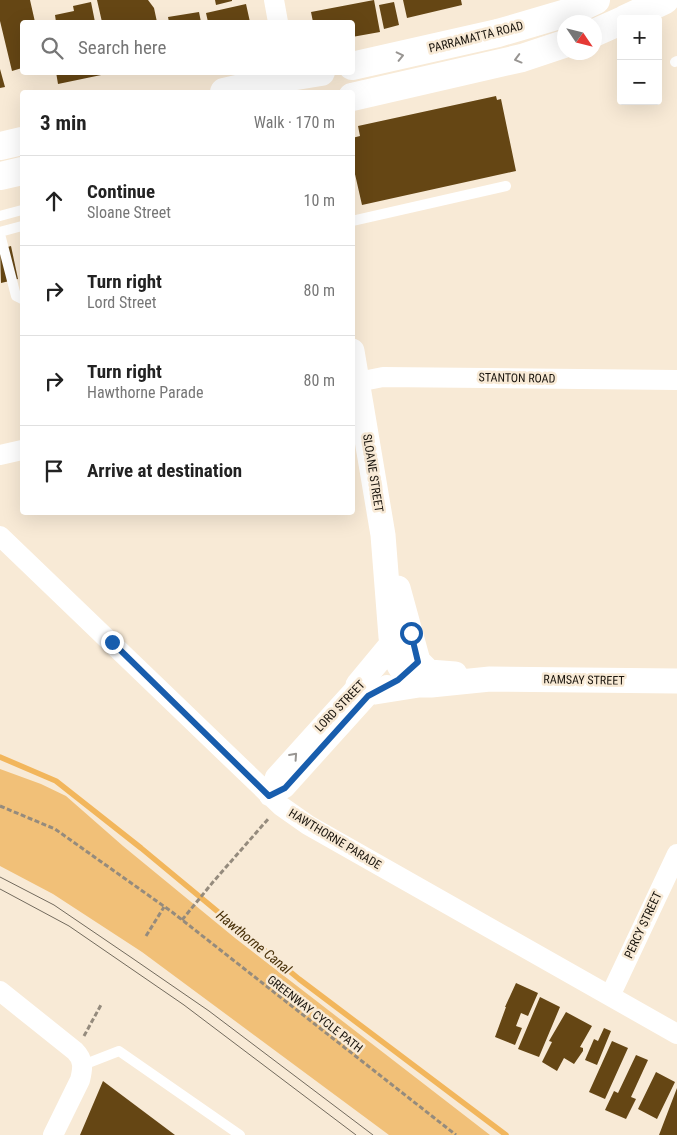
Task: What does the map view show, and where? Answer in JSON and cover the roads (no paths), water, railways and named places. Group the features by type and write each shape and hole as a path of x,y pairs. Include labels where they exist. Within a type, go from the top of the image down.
{"highway":[{"name":"PARRAMATTA ROAD","path":"355,65 498,33 573,11 596,0"},
{"path":"633,15 665,0"},
{"path":"602,29 617,23"},
{"path":"355,96 522,58 557,46"},
{"path":"236,90 310,75"},
{"path":"0,146 20,141"},
{"path":"0,176 20,171"}],"street":[{"path":"274,0 278,20"},
{"name":"SLOANE STREET","path":"355,366 406,666"},
{"name":"STANTON ROAD","path":"358,382 383,377 677,380"},
{"path":"0,455 20,450"},
{"name":"HAWTHORNE PARADE","path":"0,536 275,801 308,825 677,1034"},
{"path":"366,688 406,666"},
{"path":"366,688 406,666"},
{"name":"RAMSAY STREET","path":"406,666 429,672 490,679 677,681"},
{"name":"LORD STREET","path":"275,801 368,696 366,688"},
{"name":"PERCY STREET","path":"610,996 677,854"},
{"path":"0,991 80,1059 80,1080 53,1135"}],"lane":[{"path":"355,220 506,186"},
{"path":"0,216 20,211"},
{"path":"20,227 0,233 16,296 20,298"},
{"path":"80,1059 119,1051 240,1135"}],"waterway":[{"name":"Hawthorne Canal","path":"0,757 56,781 141,848 299,979 506,1135"}],"tram line":[{"path":"0,877 54,905 209,1011 373,1135"},
{"path":"0,889 69,926 184,1005 356,1135"}]}
